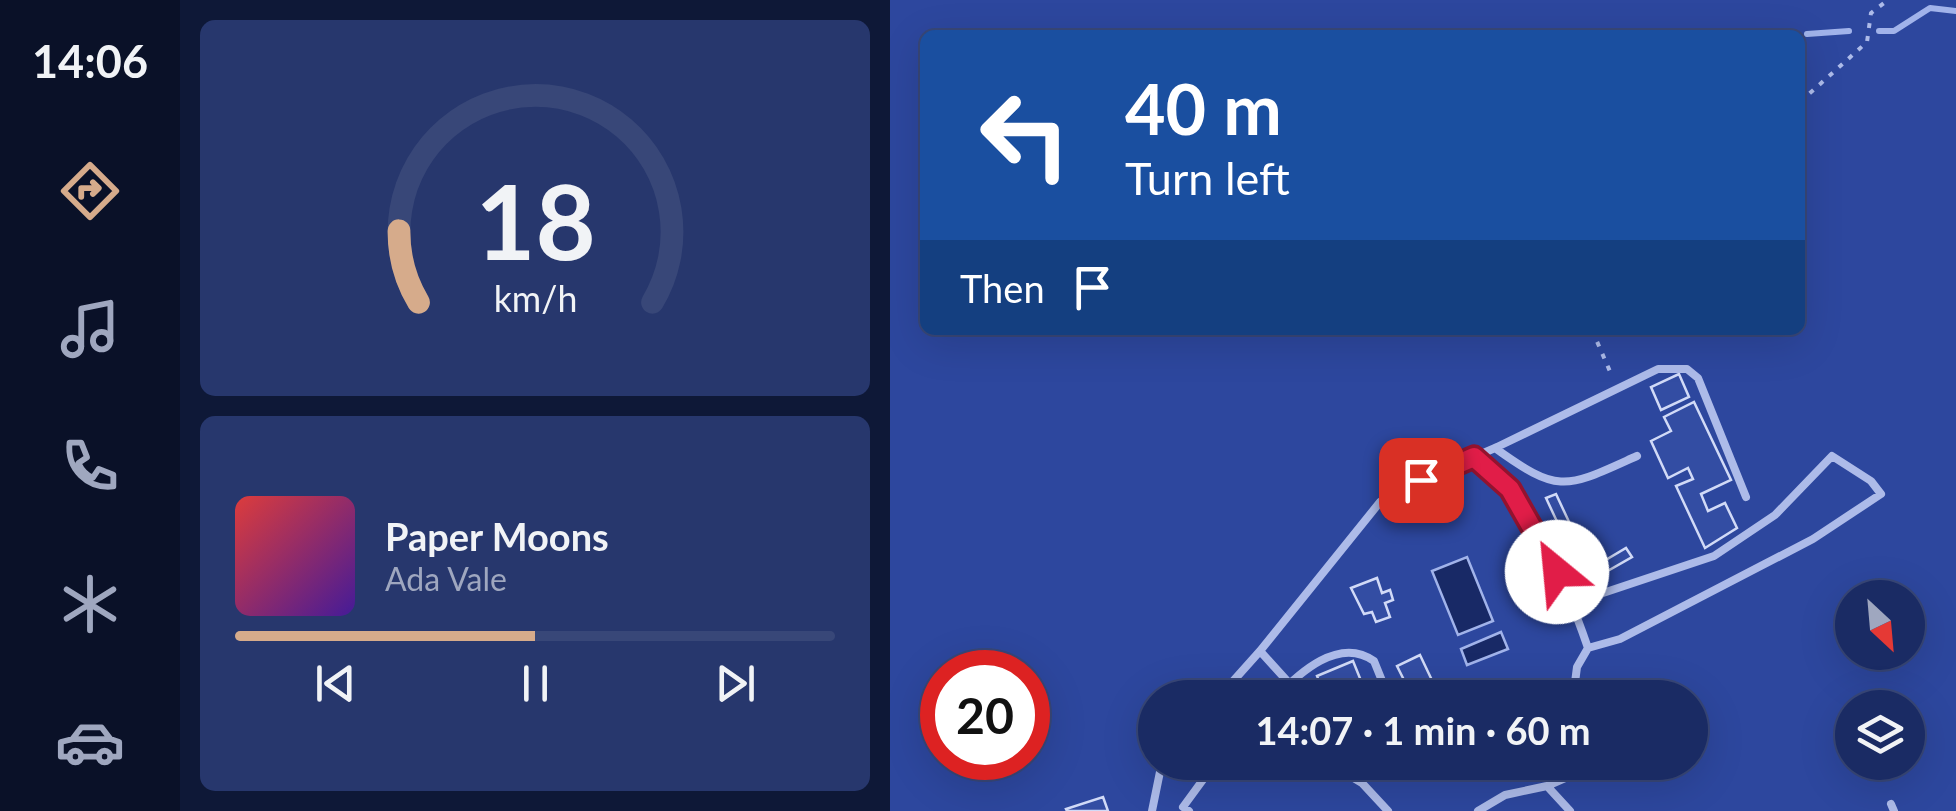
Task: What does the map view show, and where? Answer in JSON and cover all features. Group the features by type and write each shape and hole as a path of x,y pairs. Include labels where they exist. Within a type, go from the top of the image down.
{"lane":[{"path":"1234,680 1380,502 1658,369 1687,369 1698,378 1746,497"},
{"path":"1495,448 1546,481 1570,484 1637,456"},
{"path":"1573,603 1714,556 1774,515 1832,456 1871,481 1881,494 1813,539 1620,638 1588,648 1575,680"},
{"path":"1474,457 1510,489 1573,603 1588,648"},
{"path":"1260,652 1286,680"},
{"path":"1293,680 1327,656 1353,653 1374,661 1382,680"},
{"path":"1152,811 1158,780"},
{"path":"1184,810 1204,780"},
{"path":"1357,780 1388,811"},
{"path":"1478,811 1505,795 1561,780"},
{"path":"1547,786 1570,811"}],"path":[{"path":"1805,98 1867,42 1870,13 1888,0"},
{"path":"1594,335 1617,387"}],"shaded area":[{"path":"890,0 1956,0 1956,811 890,811"},
{"path":"1467,557 1493,621 1458,635 1432,571"},
{"path":"1501,632 1508,649 1467,665 1461,649"}],"building":[{"path":"1679,374 1689,397 1661,410 1651,387"},
{"path":"1694,402 1731,480 1701,494 1708,511 1725,503 1737,528 1705,548 1676,486 1693,479 1688,468 1668,478 1651,441 1671,431 1664,417"},
{"path":"1556,494 1577,539 1567,543 1546,498"},
{"path":"1626,548 1632,557 1604,573 1599,564"},
{"path":"1377,578 1382,593 1390,590 1393,600 1385,603 1390,617 1376,622 1372,612 1364,614 1351,588"},
{"path":"1420,655 1432,680 1404,680 1397,666"},
{"path":"1353,661 1361,680 1319,680 1317,676"},
{"path":"1103,797 1108,811 1066,809"}],"waterway":[{"path":"1879,31 1894,31 1930,8 1956,11"},
{"path":"1807,34 1849,31"}],"route":[{"path":"1421,480 1474,457 1510,489 1557,572"}]}
